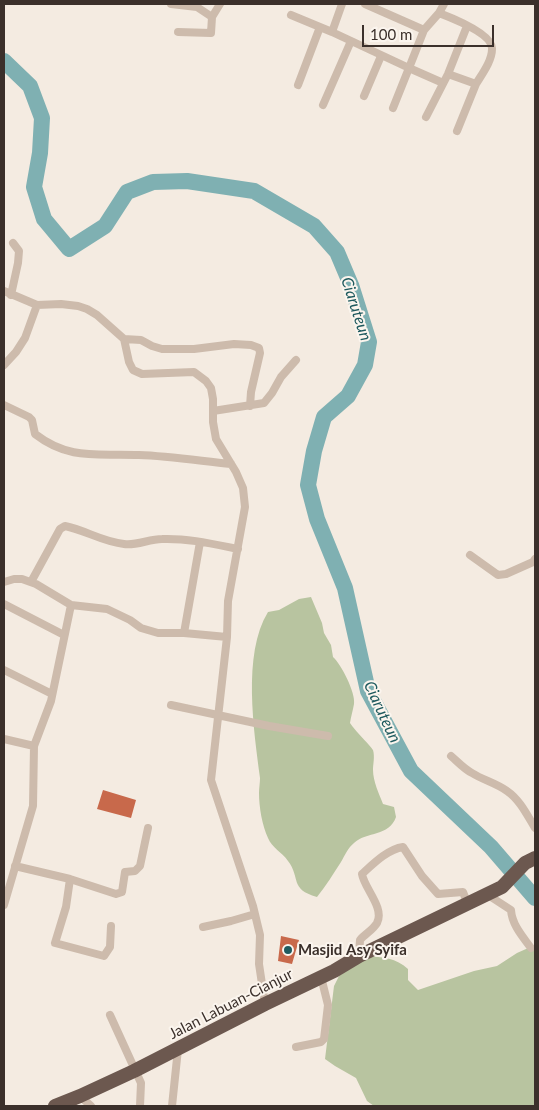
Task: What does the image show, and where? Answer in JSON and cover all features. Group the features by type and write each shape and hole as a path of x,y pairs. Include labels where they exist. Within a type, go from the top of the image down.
{"highway":[{"name":"Jalan Labuan-Cianjur","path":"55,1106 134,1071 321,977 358,956 502,888 530,861"}],"street":[{"path":"171,4 197,7 212,17"},
{"path":"178,32 211,33 212,17 220,4"},
{"path":"332,32 342,4"},
{"path":"365,4 424,30"},
{"path":"393,108 424,30 439,13 444,4"},
{"path":"439,13 467,26 489,40 492,45 491,56 476,84 457,131"},
{"path":"291,16 332,32 381,56 443,82"},
{"path":"426,117 448,74 467,26"},
{"path":"298,85 320,27"},
{"path":"323,105 351,41"},
{"path":"364,96 381,56"},
{"path":"448,74 476,84"},
{"path":"13,243 18,250 18,262 7,293 37,305 61,304 78,306 97,315 124,339 129,362 133,370 138,373 194,372 211,388 216,439 243,488 245,506 228,601 227,637 211,780 255,914 260,935 259,964 265,1004"},
{"path":"4,365 25,338 37,305"},
{"path":"124,339 141,340 162,349 194,349 234,344 251,345 258,348 260,353 251,392 250,406"},
{"path":"213,411 250,406 264,402 272,394 281,377 296,360"},
{"path":"4,404 29,417 32,420 35,434 45,442 80,454 98,456 139,455 231,464"},
{"path":"30,582 60,529 65,526 126,545 160,539 200,542 238,548"},
{"path":"184,633 200,542"},
{"path":"470,555 498,575 506,574 533,562 535,559"},
{"path":"4,582 14,578 22,579 47,590 71,605 107,609 130,620 141,628 158,634 184,633 227,637"},
{"path":"4,604 64,635"},
{"path":"4,905 33,806 34,746 52,694 71,605"},
{"path":"4,670 52,694"},
{"path":"171,705 218,716 328,736"},
{"path":"4,739 34,746"},
{"path":"451,756 464,769 507,790 516,798 528,814 535,828"},
{"path":"15,866 70,879 116,894 122,892 125,872 135,871 140,866 148,828"},
{"path":"358,956 360,940 373,928 379,916 378,909 362,874 394,850 403,847 422,876 438,894 463,892 468,905"},
{"path":"70,879 66,907 55,943 104,956 110,947 111,926"},
{"path":"488,895 511,910 518,930 531,948"},
{"path":"203,927 232,922 255,914"},
{"path":"296,1047 321,1042 324,1039 328,1005 321,977"},
{"path":"110,1016 141,1083 140,1106"},
{"path":"172,1106 178,1049"},
{"path":"80,1096 91,1106"}],"green space":[{"path":"311,597 322,623 324,633 331,645 333,657 344,672 353,693 354,704 350,723 373,750 373,774 376,787 383,804 394,807 396,817 388,828 359,839 352,845 317,897 308,894 299,887 292,867 270,841 264,827 261,816 260,778 252,693 255,649 260,629 268,612 279,610 299,599"},
{"path":"535,945 535,1106 374,1106 367,1101 356,1078 325,1059 334,986 339,976 367,956 399,962 408,969 408,980 418,990 474,971 497,966 517,953"}],"building":[{"path":"103,790 136,800 131,818 97,809"},
{"name":"Masjid Asy Syifa","path":"281,936 299,940 292,964 278,961"}],"waterway":[{"name":"Ciaruteun","path":"4,61 30,86 42,118 40,153 34,187 44,219 69,249 105,226 127,192 153,182 187,181 254,191 314,226 337,252 351,285 369,342 365,365 348,396 324,417 314,451 308,485 317,519 345,588 368,691 411,771 491,847 535,898"}],"place":[{"name":"Masjid Asy Syifa","path":"288,950"}]}
